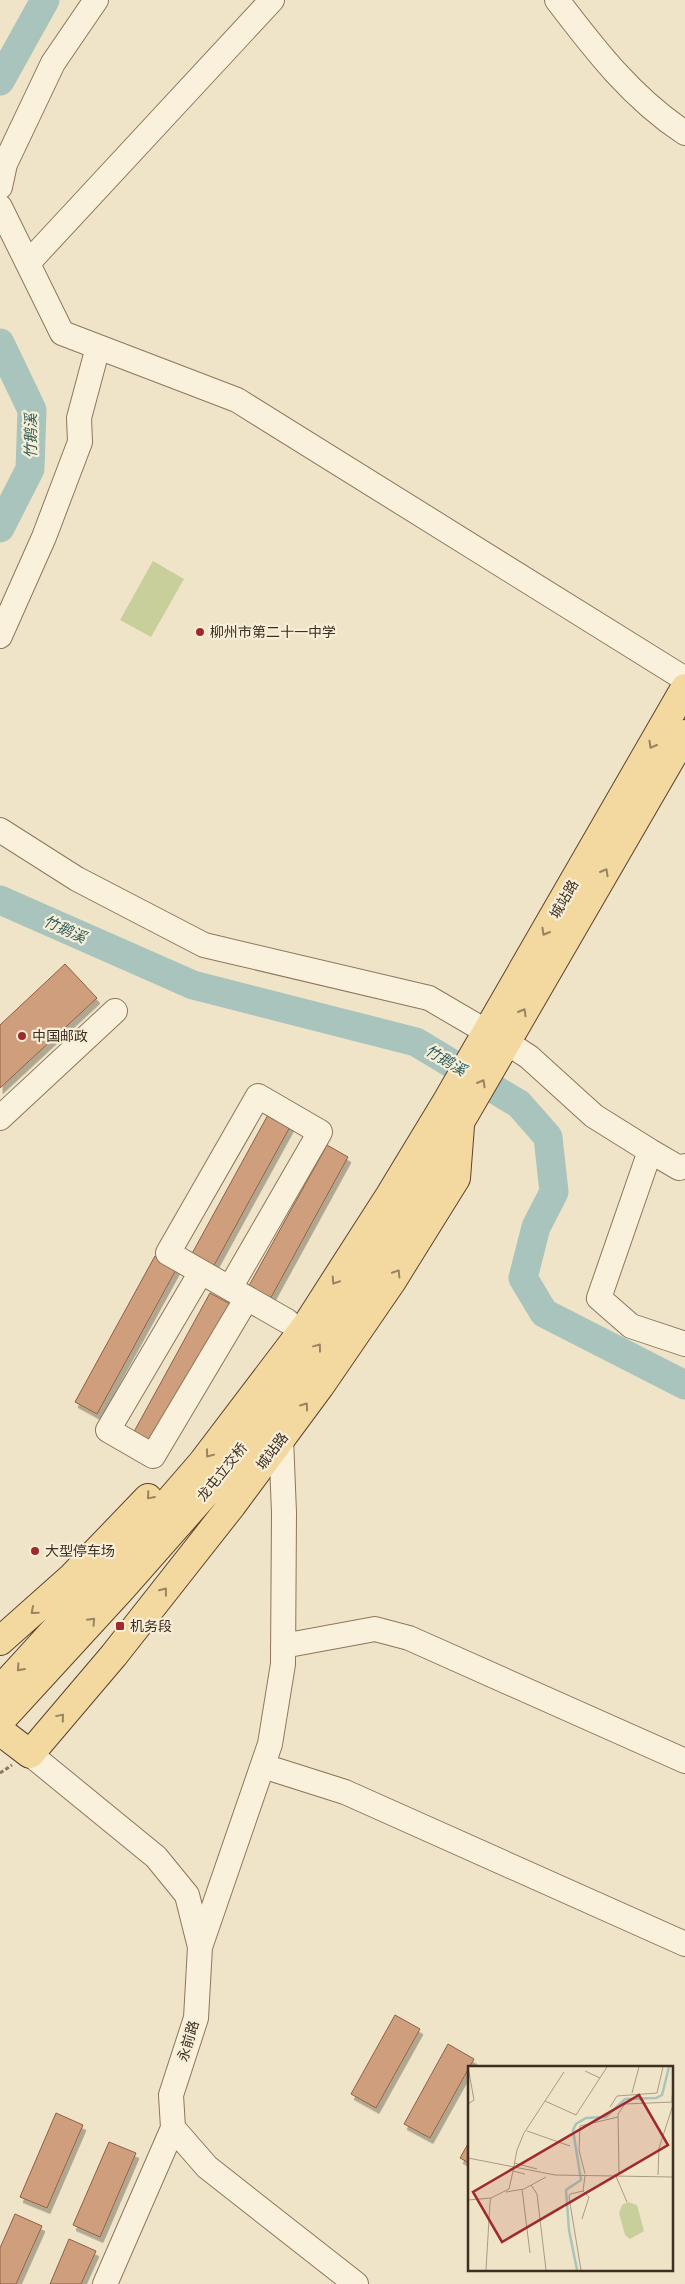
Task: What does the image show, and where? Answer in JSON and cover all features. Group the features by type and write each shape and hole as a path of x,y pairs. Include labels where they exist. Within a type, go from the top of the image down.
{"main road":[{"name":"城站路","path":"401,1198 679,728 685,688"},
{"name":"城站路","path":"0,1641 72,1577 138,1510 186,1455 239,1388 287,1321 389,1164 454,1110"},
{"name":"城站路","path":"30,1754 114,1655 282,1438 392,1281 456,1178 454,1110"},
{"name":"龙屯立交桥","path":"0,1690 106,1574 202,1463 401,1198"},
{"name":"龙屯立交桥","path":"0,1721 122,1588 219,1478 322,1342 401,1198"},
{"path":"0,1731 30,1754"}],"street":[{"path":"0,187 5,164 53,63 96,0"},
{"path":"28,263 272,0"},
{"path":"557,0 601,58 657,115 685,133"},
{"path":"0,206 62,333 237,400 685,679"},
{"path":"0,636 44,537 80,442 79,418 98,347"},
{"path":"0,830 77,878 204,945 429,998 493,1043 530,1057 594,1116 679,1168 685,1166"},
{"path":"0,1118 115,1011"},
{"path":"201,1272 108,1430 154,1456 238,1293 320,1132 258,1096 168,1253 201,1272 238,1293 287,1321"},
{"path":"650,1150 599,1298 630,1326 685,1344"},
{"path":"200,1947 270,1744 283,1664 284,1513 282,1438"},
{"path":"283,1646 376,1629 409,1638 685,1761"},
{"name":"永前路","path":"30,1754 156,1857 187,1895 200,1947 196,2018 171,2095 173,2128"},
{"path":"263,1766 345,1792 685,1944"},
{"path":"105,2284 173,2128 206,2167 356,2284"}],"green space":[{"path":"153,561 184,579 151,637 120,620"}],"building":[{"path":"65,964 97,998 0,1088 0,1025"},
{"path":"269,1113 291,1125 211,1271 189,1259"},
{"path":"327,1145 348,1157 268,1303 246,1291"},
{"path":"155,1256 177,1268 97,1414 75,1402"},
{"path":"210,1293 232,1305 151,1451 130,1439"},
{"path":"395,2015 420,2029 376,2108 351,2094"},
{"path":"448,2044 474,2059 470,2066 468,2066 468,2070 430,2138 404,2124"},
{"path":"56,2113 83,2125 47,2208 20,2197"},
{"path":"109,2142 136,2153 100,2237 73,2225"},
{"path":"468,2144 468,2162 460,2158"},
{"path":"15,2214 42,2226 16,2284 0,2284 0,2248"},
{"path":"69,2239 96,2251 81,2284 50,2284"}],"waterway":[{"name":"竹鹅溪","path":"0,81 45,0"},
{"name":"竹鹅溪","path":"0,343 32,410 30,469 0,528"},
{"name":"竹鹅溪","path":"0,900 193,985 416,1042 519,1104 548,1137 554,1192 536,1227 523,1278 544,1313 685,1385"}],"place":[{"name":"柳州市第二十一中学","path":"200,632"},
{"name":"中国邮政","path":"22,1036"},
{"name":"大型停车场","path":"35,1551"},
{"name":"机务段","path":"120,1626"}]}
